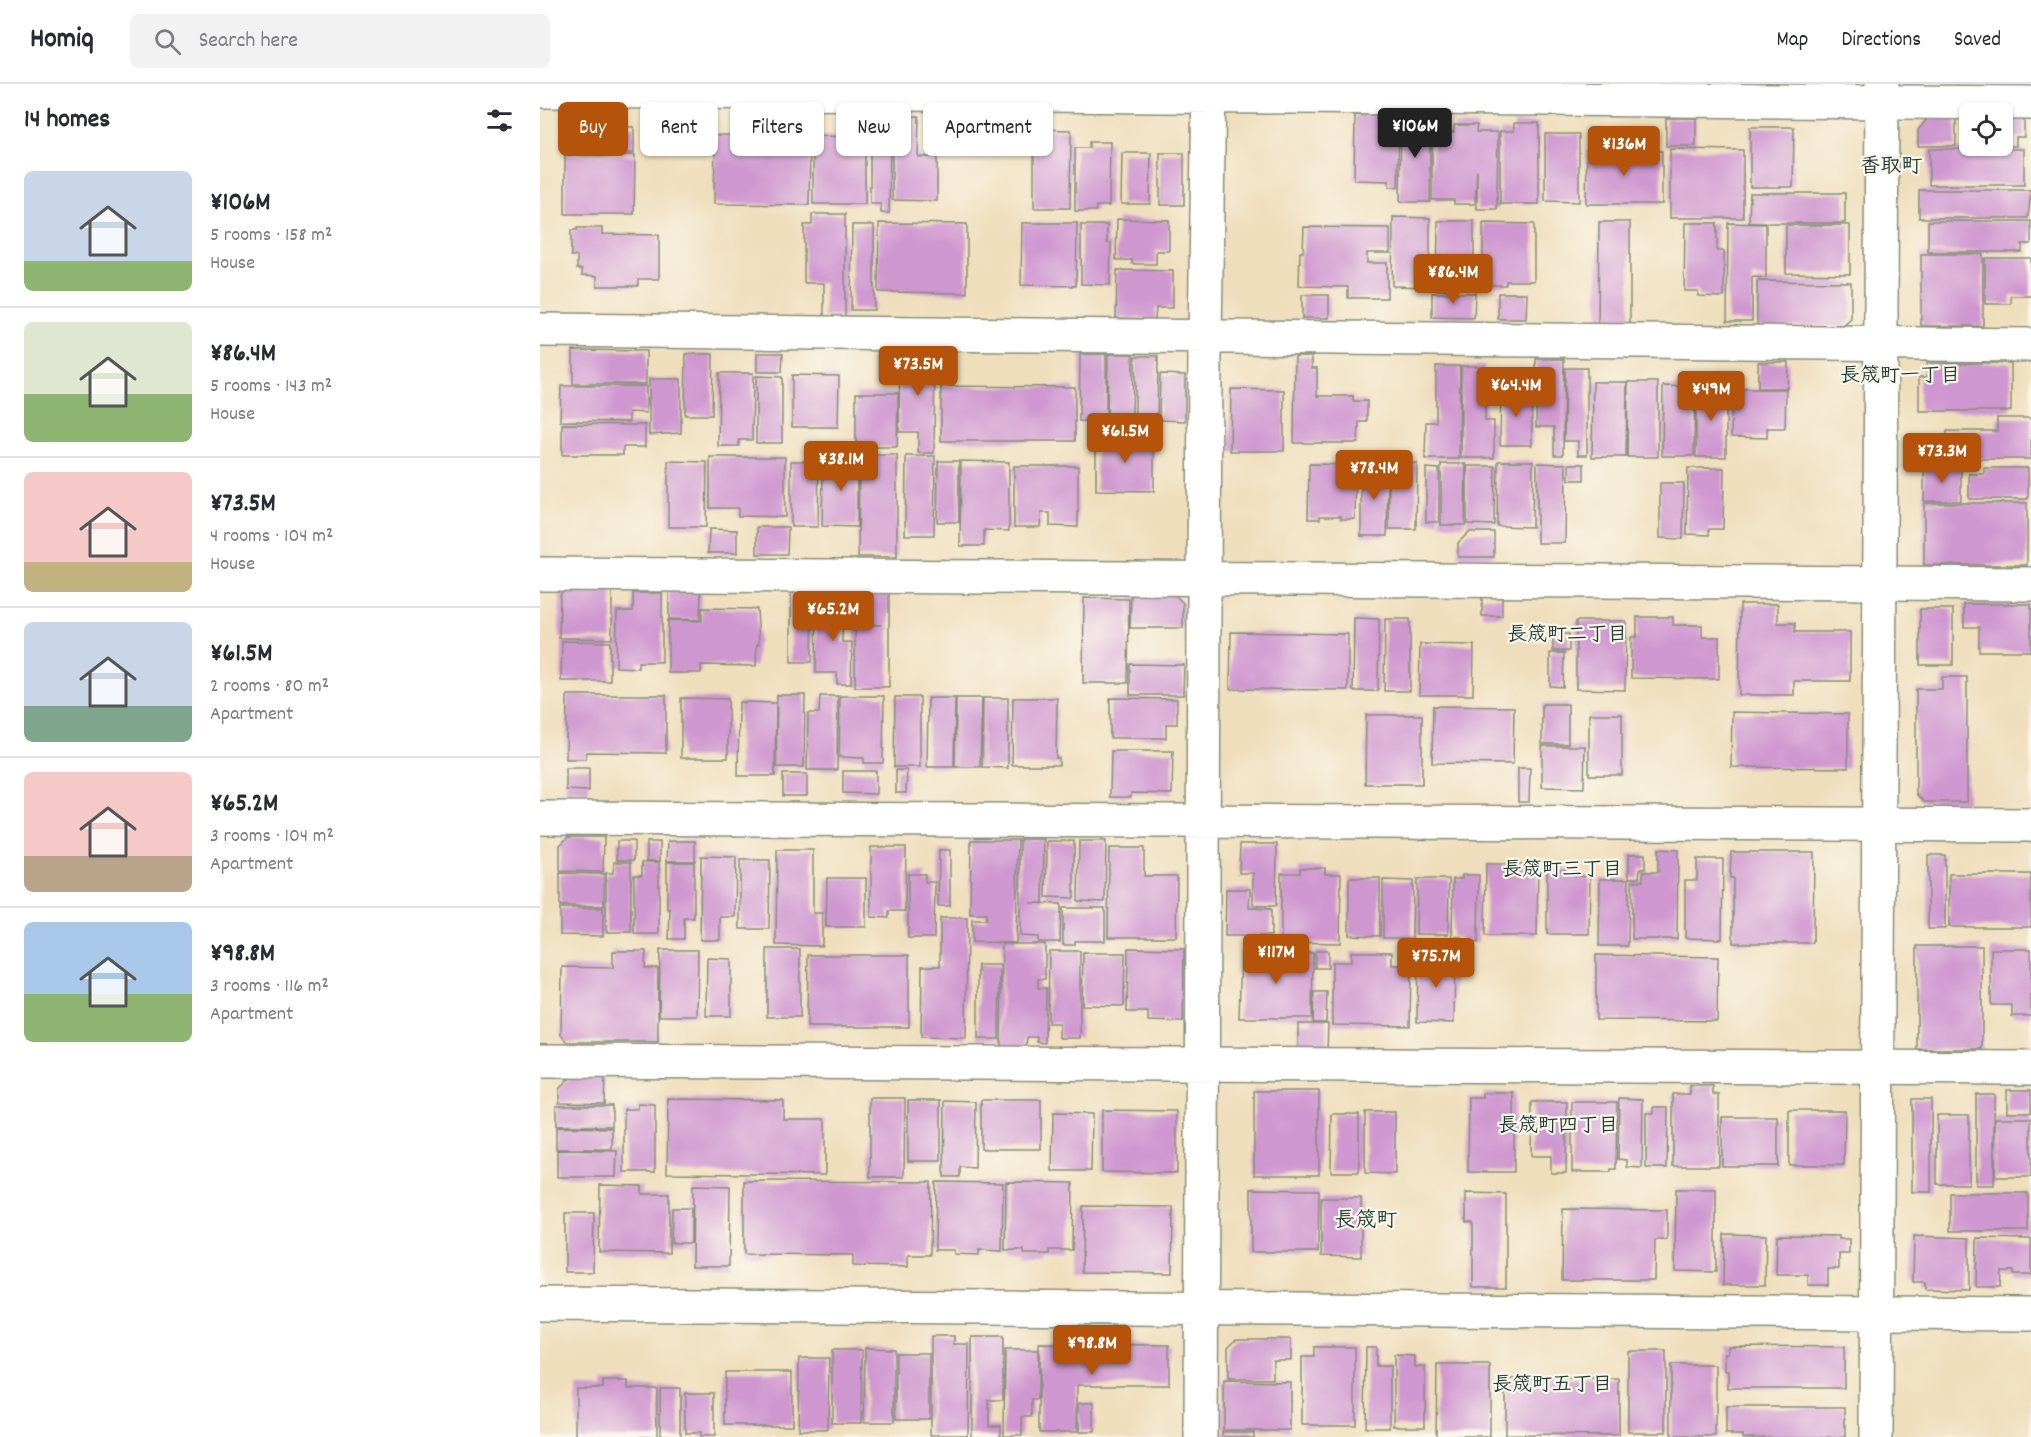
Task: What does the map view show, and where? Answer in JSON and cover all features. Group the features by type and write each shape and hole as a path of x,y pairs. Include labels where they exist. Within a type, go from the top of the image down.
{"street":[{"path":"1201,1437 1205,337 1209,90"},
{"path":"540,91 1209,90 1882,93 2031,103"},
{"path":"1876,1437 1882,93"},
{"path":"540,330 2031,345"},
{"path":"540,574 2031,584"},
{"path":"540,818 2031,825"},
{"path":"540,1061 2031,1068"},
{"path":"540,1305 2031,1314"}],"building":[{"path":"1355,115 1399,115 1398,187 1389,187 1389,181 1354,180"},
{"path":"1401,115 1430,115 1430,202 1400,202"},
{"path":"911,116 919,116 918,157 937,157 937,201 892,200 892,156 911,156"},
{"path":"1666,118 1696,118 1696,146 1666,146"},
{"path":"1928,118 1956,118 1956,146 1918,146 1918,130"},
{"path":"2013,120 2024,120 2024,137 2016,137 2016,146 2013,146"},
{"path":"1514,123 1539,123 1539,204 1500,204 1500,131 1514,131"},
{"path":"1454,125 1477,125 1476,132 1498,132 1497,209 1477,209 1477,170 1475,204 1454,204 1454,200 1432,200 1432,132 1454,132"},
{"path":"628,127 634,127 634,153 628,153"},
{"path":"1750,127 1794,127 1793,187 1750,187"},
{"path":"1053,130 1071,130 1070,208 1034,208 1034,156 1053,156"},
{"path":"1545,134 1579,134 1579,202 1545,201"},
{"path":"718,135 730,135 730,156 810,156 809,205 714,204 715,156 718,156"},
{"path":"824,136 836,136 836,156 865,156 865,204 813,204 813,156 824,156"},
{"path":"1089,142 1110,142 1109,206 1096,206 1096,211 1075,211 1075,148 1089,148"},
{"path":"1670,149 1743,150 1743,218 1670,218"},
{"path":"1929,149 1959,149 1959,156 2013,156 2013,149 2024,149 2024,185 1929,185"},
{"path":"1587,150 1662,151 1662,204 1586,204"},
{"path":"1122,153 1151,153 1150,204 1121,204"},
{"path":"1160,153 1184,153 1184,205 1160,205"},
{"path":"635,155 634,214 565,214 565,156"},
{"path":"870,156 890,156 889,213 881,213 881,204 870,204"},
{"path":"1919,190 2031,190 2028,218 1919,218"},
{"path":"1750,193 1845,193 1845,223 1749,223"},
{"path":"812,214 845,214 845,317 824,317 824,283 804,283 804,225 812,225"},
{"path":"1393,217 1430,218 1430,287 1392,286"},
{"path":"1117,219 1169,220 1169,251 1156,251 1156,264 1132,264 1132,260 1116,260"},
{"path":"1438,221 1474,221 1474,281 1454,281 1454,290 1437,290"},
{"path":"1928,221 2031,221 2031,244 2022,244 2022,252 1928,252"},
{"path":"1599,222 1630,222 1630,326 1598,326"},
{"path":"879,223 967,224 967,293 878,292"},
{"path":"1022,223 1077,223 1076,286 1021,285"},
{"path":"1483,223 1534,224 1534,281 1506,281 1506,285 1485,285 1485,279 1483,279"},
{"path":"1685,223 1717,223 1717,251 1724,251 1724,297 1698,296 1698,291 1684,291"},
{"path":"1728,223 1766,224 1766,278 1752,277 1752,321 1727,321"},
{"path":"852,225 874,225 874,310 851,310"},
{"path":"1081,225 1107,225 1107,243 1111,243 1110,285 1081,284"},
{"path":"1786,225 1850,225 1850,274 1786,273"},
{"path":"1304,227 1390,228 1390,253 1367,253 1367,263 1387,263 1387,298 1348,298 1348,287 1299,286 1300,252 1303,252"},
{"path":"577,228 602,228 602,234 659,235 659,279 638,279 638,286 597,286 597,276 582,275 582,269 577,269 577,256 571,256 571,230 577,230"},
{"path":"1921,254 1983,254 1983,326 1921,326"},
{"path":"1985,258 2031,258 2031,296 2011,296 2011,304 1985,304"},
{"path":"1117,270 1173,271 1173,308 1156,308 1155,319 1116,318"},
{"path":"1757,281 1851,282 1851,319 1843,326 1757,326"},
{"path":"1432,293 1475,293 1474,318 1432,317"},
{"path":"1498,293 1527,293 1526,319 1498,319"},
{"path":"1302,295 1329,295 1329,318 1302,318"},
{"path":"573,350 646,351 646,384 573,384"},
{"path":"900,351 935,351 934,453 918,453 918,432 899,432"},
{"path":"757,353 783,353 782,372 757,372"},
{"path":"686,354 713,354 712,415 685,415"},
{"path":"1080,354 1106,354 1106,422 1079,421"},
{"path":"1108,354 1133,354 1132,422 1107,421"},
{"path":"1135,356 1158,356 1157,422 1135,421"},
{"path":"1295,356 1312,356 1312,368 1317,368 1317,396 1353,396 1353,401 1367,401 1367,422 1359,422 1358,443 1294,443"},
{"path":"1536,359 1564,359 1563,455 1554,455 1554,427 1536,427"},
{"path":"1758,362 1788,362 1787,388 1758,388"},
{"path":"1927,363 2011,363 2011,411 1919,411 1919,377 1927,377"},
{"path":"1436,366 1460,366 1459,459 1425,459 1426,422 1436,422"},
{"path":"1461,366 1485,366 1485,421 1494,421 1494,458 1461,458"},
{"path":"1565,368 1587,368 1587,455 1578,455 1578,441 1564,441"},
{"path":"719,373 753,373 752,440 739,440 739,446 718,446"},
{"path":"1160,374 1185,375 1185,421 1159,420"},
{"path":"792,375 839,376 838,427 792,427"},
{"path":"756,376 782,377 782,443 756,443"},
{"path":"649,379 681,379 681,433 649,435"},
{"path":"1719,379 1727,379 1727,387 1719,387"},
{"path":"1593,382 1627,382 1626,457 1592,457"},
{"path":"1628,382 1658,382 1658,457 1627,457"},
{"path":"561,386 646,386 646,413 629,412 629,422 560,421"},
{"path":"941,386 1075,387 1075,441 941,441"},
{"path":"1663,386 1695,387 1694,456 1662,456"},
{"path":"1696,388 1726,388 1726,457 1696,457"},
{"path":"1231,389 1284,390 1284,451 1230,451"},
{"path":"1732,389 1786,389 1785,428 1767,428 1767,438 1731,437"},
{"path":"1501,391 1532,391 1532,445 1500,445"},
{"path":"856,393 898,393 897,447 856,447"},
{"path":"1997,418 2031,418 2031,459 1947,459 1947,431 1997,431"},
{"path":"562,424 645,425 645,447 623,447 623,455 562,455"},
{"path":"1096,436 1154,437 1154,491 1096,490"},
{"path":"832,454 857,454 857,527 822,526 823,473 832,473"},
{"path":"859,455 897,455 897,557 858,557"},
{"path":"906,456 935,456 934,535 905,535"},
{"path":"710,457 785,457 785,517 738,516 738,508 710,508"},
{"path":"668,461 707,462 706,527 668,527"},
{"path":"791,461 819,461 818,527 791,527"},
{"path":"938,461 959,461 959,522 937,522"},
{"path":"961,461 1009,462 1009,531 984,530 984,546 960,546"},
{"path":"1498,461 1533,461 1532,527 1497,526"},
{"path":"1389,463 1417,463 1416,529 1389,529"},
{"path":"1537,463 1566,464 1565,543 1537,543"},
{"path":"1309,464 1356,465 1355,519 1320,516 1320,519 1308,519"},
{"path":"1441,464 1466,464 1465,525 1441,525"},
{"path":"1569,464 1584,464 1584,480 1569,480"},
{"path":"1014,466 1078,466 1078,527 1050,526 1050,513 1041,513 1040,527 1014,527"},
{"path":"1361,466 1388,466 1387,536 1361,536"},
{"path":"1467,466 1495,466 1494,525 1467,524"},
{"path":"1426,468 1439,469 1439,522 1426,522"},
{"path":"1688,468 1724,468 1723,529 1709,529 1709,535 1687,534"},
{"path":"1924,468 1961,468 1961,501 1924,501"},
{"path":"1984,468 2028,468 2028,499 1969,499 1969,474 1984,474"},
{"path":"1660,483 1684,483 1683,539 1660,538"},
{"path":"1924,503 2027,503 2027,565 1924,565"},
{"path":"757,527 788,527 787,554 757,554"},
{"path":"709,529 737,530 737,553 708,553"},
{"path":"1469,532 1494,532 1494,557 1458,557 1458,543"},
{"path":"567,585 612,586 612,639 559,638 560,595"},
{"path":"669,590 701,590 700,620 669,619"},
{"path":"791,590 813,590 812,662 791,662"},
{"path":"856,592 889,592 889,687 855,687 855,625 881,625 856,623"},
{"path":"633,593 662,593 662,662 638,662 638,668 616,667 617,611 633,611"},
{"path":"1131,593 1173,593 1183,603 1183,628 1130,628"},
{"path":"828,595 843,595 842,642 852,642 851,684 837,684 837,673 816,673 817,606 827,607"},
{"path":"1482,597 1502,597 1502,616 1482,616"},
{"path":"1084,598 1129,599 1128,683 1083,683"},
{"path":"1740,604 1778,604 1778,623 1795,623 1795,632 1850,632 1850,681 1794,681 1794,695 1739,695"},
{"path":"1964,604 2031,604 2031,651 1979,651 1979,627 1964,627"},
{"path":"702,608 757,609 759,644 757,644 756,666 701,665 701,673 668,673 668,620 702,621"},
{"path":"1920,609 1953,609 1953,665 1920,665"},
{"path":"1637,617 1673,617 1673,625 1702,625 1702,637 1719,637 1719,679 1631,678 1631,637 1637,637"},
{"path":"1354,618 1379,619 1378,691 1353,691"},
{"path":"1385,619 1410,619 1410,691 1384,691"},
{"path":"1576,621 1626,621 1625,690 1576,689"},
{"path":"1231,632 1348,634 1348,690 1230,689"},
{"path":"1553,634 1569,634 1569,651 1553,651"},
{"path":"562,641 610,642 610,681 561,681"},
{"path":"1420,644 1474,645 1473,695 1419,695"},
{"path":"1550,653 1564,653 1563,687 1550,686"},
{"path":"1130,664 1184,665 1183,695 1130,695"},
{"path":"1942,677 1967,677 1967,802 1924,802 1916,794 1916,689 1942,689"},
{"path":"567,695 666,695 666,753 586,752 586,759 566,759"},
{"path":"777,695 805,695 804,767 776,767"},
{"path":"820,696 838,696 837,770 807,770 808,713 819,713"},
{"path":"840,696 884,696 883,763 864,763 864,758 839,757"},
{"path":"895,697 920,697 920,767 894,767"},
{"path":"681,698 728,699 728,758 681,758"},
{"path":"928,698 955,698 954,767 927,767"},
{"path":"956,698 982,698 980,767 955,767"},
{"path":"983,698 1008,698 1008,768 982,767"},
{"path":"1013,698 1057,698 1056,758 1059,758 1059,765 1012,765"},
{"path":"1110,698 1177,699 1177,724 1166,724 1166,738 1110,738"},
{"path":"739,702 776,703 775,776 738,776"},
{"path":"1542,704 1568,704 1568,744 1542,744"},
{"path":"1433,706 1514,707 1513,764 1432,763"},
{"path":"1732,712 1848,714 1848,768 1731,767"},
{"path":"1589,714 1622,714 1622,775 1589,775"},
{"path":"1366,715 1422,715 1422,784 1365,784"},
{"path":"1542,746 1585,746 1584,788 1542,787"},
{"path":"1111,751 1173,751 1172,794 1131,793 1131,797 1110,797"},
{"path":"566,768 589,768 589,791 566,790"},
{"path":"1518,768 1530,768 1529,802 1518,802"},
{"path":"896,770 907,770 906,793 896,793"},
{"path":"843,771 876,771 876,794 843,793"},
{"path":"783,774 807,774 807,796 783,796"},
{"path":"568,837 604,837 603,872 560,871 560,845"},
{"path":"1020,839 1044,839 1043,903 1030,903 1061,904 1060,942 1038,942 1038,937 1020,936"},
{"path":"971,840 1018,840 1016,943 972,942 972,920 986,920 986,914 970,914"},
{"path":"617,841 634,841 634,860 617,860"},
{"path":"668,841 695,841 695,861 667,861"},
{"path":"1047,841 1074,841 1074,898 1046,897"},
{"path":"1079,841 1106,841 1105,902 1078,901"},
{"path":"647,842 660,842 660,861 647,861"},
{"path":"1240,844 1277,844 1276,906 1253,906 1253,873 1239,873"},
{"path":"871,847 906,847 905,911 889,911 889,918 871,917"},
{"path":"1109,848 1144,848 1144,876 1177,876 1176,937 1108,937"},
{"path":"1658,849 1678,850 1677,939 1632,939 1632,881 1643,881 1643,872 1658,872"},
{"path":"777,850 813,850 813,913 822,913 822,946 776,945"},
{"path":"939,850 950,850 950,906 938,906"},
{"path":"1731,852 1814,852 1813,943 1733,943"},
{"path":"1629,854 1645,854 1645,869 1640,869 1639,878 1629,878"},
{"path":"1928,855 1945,855 1945,929 1928,929"},
{"path":"701,856 736,857 735,917 720,917 720,940 700,940"},
{"path":"1697,859 1723,859 1722,939 1685,938 1685,880 1697,880"},
{"path":"740,860 770,860 769,929 740,929"},
{"path":"614,862 631,862 631,932 606,932 606,873 613,873"},
{"path":"642,862 659,862 659,934 634,934 634,875 642,875"},
{"path":"667,862 694,862 694,918 684,918 684,939 669,939"},
{"path":"1486,864 1538,864 1537,936 1485,936"},
{"path":"1300,868 1325,868 1325,874 1341,874 1340,943 1281,942 1281,873 1300,873"},
{"path":"1547,870 1575,870 1575,876 1590,876 1589,934 1547,934"},
{"path":"560,873 604,874 604,906 560,906"},
{"path":"908,874 925,874 925,882 935,882 934,938 908,938"},
{"path":"1949,874 2031,874 2031,927 1949,927"},
{"path":"1462,875 1479,875 1478,943 1461,942 1461,937 1452,937 1453,879 1462,879"},
{"path":"827,878 866,878 866,927 826,927"},
{"path":"1349,878 1380,878 1380,936 1349,935"},
{"path":"1417,879 1449,879 1448,934 1416,934"},
{"path":"1600,879 1629,879 1628,946 1599,946"},
{"path":"1383,880 1413,881 1412,938 1383,938"},
{"path":"1226,889 1250,889 1249,908 1271,909 1271,936 1225,936"},
{"path":"560,908 603,908 603,936 560,935"},
{"path":"1063,908 1105,908 1105,941 1075,941 1075,945 1063,945"},
{"path":"940,918 967,918 966,1038 921,1037 922,966 940,966"},
{"path":"1002,944 1045,944 1045,979 1038,979 1038,988 1046,988 1045,1043 1037,1042 1037,1037 1027,1037 1026,1048 1001,1048"},
{"path":"1917,946 1982,946 1982,1049 1917,1049"},
{"path":"1128,948 1184,949 1183,1022 1148,1021 1148,1012 1127,1012"},
{"path":"767,949 800,949 800,1017 767,1017"},
{"path":"1991,949 2031,949 2031,1016 2012,1016 2012,1005 1991,1005"},
{"path":"660,950 698,950 697,1016 659,1016"},
{"path":"613,951 646,951 645,968 658,968 658,1042 567,1042 561,1035 562,967 613,968"},
{"path":"1049,951 1080,951 1080,1038 1059,1038 1059,1023 1048,1023"},
{"path":"1315,951 1328,951 1328,968 1315,968"},
{"path":"1241,952 1313,953 1312,1018 1239,1018"},
{"path":"1351,952 1392,952 1392,965 1411,965 1410,1026 1332,1025 1332,962 1351,962"},
{"path":"1083,953 1125,953 1124,1006 1082,1005"},
{"path":"808,955 909,955 909,1027 807,1027"},
{"path":"1418,955 1455,955 1454,1023 1417,1022"},
{"path":"1596,955 1718,957 1717,1021 1596,1020"},
{"path":"707,958 731,959 731,1016 706,1016"},
{"path":"978,965 1000,965 999,1039 978,1039"},
{"path":"1314,992 1327,992 1326,1023 1313,1023"},
{"path":"1298,1024 1328,1024 1327,1051 1298,1051"},
{"path":"571,1077 605,1077 604,1103 559,1102 559,1089"},
{"path":"1690,1086 1713,1086 1713,1094 1719,1095 1719,1166 1673,1166 1673,1094 1690,1094"},
{"path":"2007,1090 2031,1090 2031,1112 2007,1112"},
{"path":"1254,1091 1319,1091 1319,1175 1254,1175"},
{"path":"1483,1093 1514,1093 1514,1172 1468,1172 1469,1098 1483,1098"},
{"path":"1976,1094 1994,1094 1994,1185 1976,1185"},
{"path":"870,1098 905,1098 904,1177 870,1177"},
{"path":"1619,1098 1643,1099 1642,1168 1627,1167 1627,1160 1618,1159"},
{"path":"668,1099 783,1100 783,1119 825,1119 825,1175 667,1173"},
{"path":"1912,1099 1931,1099 1931,1192 1912,1192"},
{"path":"908,1100 941,1100 941,1161 908,1161"},
{"path":"981,1100 1041,1100 1041,1149 981,1149"},
{"path":"945,1101 976,1102 975,1168 960,1167 960,1177 944,1177"},
{"path":"1532,1102 1567,1102 1566,1173 1551,1173 1551,1156 1531,1156"},
{"path":"1572,1102 1617,1102 1616,1169 1611,1169 1611,1172 1572,1172"},
{"path":"638,1104 655,1105 655,1172 624,1172 624,1109 638,1109"},
{"path":"556,1105 612,1105 612,1126 556,1126"},
{"path":"1654,1107 1668,1107 1667,1168 1646,1168 1646,1113 1654,1113"},
{"path":"1102,1110 1177,1111 1177,1173 1102,1172"},
{"path":"1789,1110 1845,1110 1844,1165 1789,1165"},
{"path":"1365,1112 1395,1112 1395,1174 1365,1173"},
{"path":"1053,1113 1092,1114 1091,1171 1052,1171"},
{"path":"1332,1114 1359,1114 1359,1172 1331,1172"},
{"path":"1937,1115 1969,1115 1969,1184 1937,1184"},
{"path":"1722,1117 1778,1117 1778,1166 1722,1166"},
{"path":"1995,1118 2031,1118 2031,1177 1995,1177"},
{"path":"556,1127 612,1128 612,1149 556,1149"},
{"path":"557,1150 617,1151 616,1177 557,1177"},
{"path":"744,1181 931,1182 930,1255 908,1255 908,1267 853,1266 853,1255 744,1254"},
{"path":"936,1182 1003,1183 1002,1251 979,1250 979,1255 954,1254 954,1250 935,1250"},
{"path":"1006,1182 1073,1183 1072,1250 1049,1250 1049,1254 1024,1254 1024,1250 1005,1250"},
{"path":"600,1185 642,1186 642,1194 669,1194 669,1253 599,1252"},
{"path":"693,1185 730,1186 729,1266 692,1266"},
{"path":"1251,1189 1319,1190 1318,1252 1251,1252"},
{"path":"1676,1189 1716,1189 1716,1272 1675,1271"},
{"path":"1466,1193 1506,1194 1506,1287 1473,1287 1473,1222 1466,1222"},
{"path":"1950,1193 2028,1193 2028,1231 1950,1231"},
{"path":"1321,1198 1361,1198 1361,1257 1321,1256"},
{"path":"1083,1206 1173,1207 1172,1273 1082,1272"},
{"path":"672,1208 691,1208 691,1243 671,1243"},
{"path":"1563,1209 1667,1210 1667,1240 1655,1240 1654,1280 1562,1280"},
{"path":"565,1213 594,1213 593,1272 565,1272"},
{"path":"1724,1234 1766,1235 1765,1285 1723,1285"},
{"path":"1777,1235 1839,1236 1839,1239 1849,1239 1849,1254 1839,1254 1839,1269 1828,1269 1828,1285 1808,1285 1808,1275 1776,1275"},
{"path":"1914,1236 1969,1238 1969,1290 1925,1289 1925,1282 1913,1282"},
{"path":"1977,1238 2031,1239 2031,1275 2013,1275 2013,1271 2001,1271 2000,1287 1976,1287"},
{"path":"931,1336 954,1336 954,1344 969,1344 968,1435 931,1435"},
{"path":"972,1337 1003,1337 1003,1400 989,1400 989,1425 1001,1425 1001,1436 972,1436"},
{"path":"1236,1339 1291,1339 1291,1360 1273,1360 1273,1379 1228,1379 1228,1347"},
{"path":"1039,1344 1169,1345 1169,1385 1077,1385 1077,1432 1039,1432"},
{"path":"1728,1346 1844,1347 1844,1388 1728,1388 1725,1353 1728,1353"},
{"path":"1314,1347 1355,1347 1355,1425 1302,1425 1302,1357 1314,1357"},
{"path":"1366,1347 1376,1347 1376,1366 1390,1366 1390,1428 1365,1428"},
{"path":"865,1348 894,1349 894,1422 864,1422"},
{"path":"832,1350 862,1350 861,1423 832,1423"},
{"path":"1005,1350 1038,1350 1038,1400 1032,1400 1032,1417 1022,1417 1022,1435 1004,1435"},
{"path":"1628,1351 1666,1351 1666,1432 1628,1432"},
{"path":"896,1353 929,1353 929,1419 896,1419"},
{"path":"1394,1355 1415,1356 1415,1367 1425,1367 1425,1426 1394,1426"},
{"path":"799,1358 829,1358 828,1430 798,1430"},
{"path":"1437,1365 1490,1365 1490,1437 1436,1437"},
{"path":"1671,1365 1716,1365 1716,1437 1671,1437"},
{"path":"725,1372 792,1372 792,1425 725,1425"},
{"path":"1505,1379 1619,1379 1619,1436 1505,1435"},
{"path":"603,1381 628,1381 628,1388 657,1388 657,1437 576,1437 576,1388 603,1388"},
{"path":"1224,1381 1290,1382 1290,1430 1224,1430"},
{"path":"660,1388 680,1388 680,1436 660,1435"},
{"path":"685,1393 714,1393 714,1437 699,1437 699,1433 685,1433"},
{"path":"1079,1403 1094,1403 1094,1432 1079,1432"},
{"path":"1726,1407 1845,1407 1845,1437 1743,1437 1743,1434 1726,1434"},
{"path":"1223,1432 1253,1432 1253,1437 1223,1437"}],"district":[{"name":"香取町","path":"1891,168"},
{"name":"長筬町一丁目","path":"1900,377"},
{"name":"長筬町二丁目","path":"1567,636"},
{"name":"長筬町三丁目","path":"1562,871"},
{"name":"長筬町四丁目","path":"1558,1127"},
{"name":"長筬町","path":"1366,1222"},
{"name":"長筬町五丁目","path":"1552,1386"}]}
